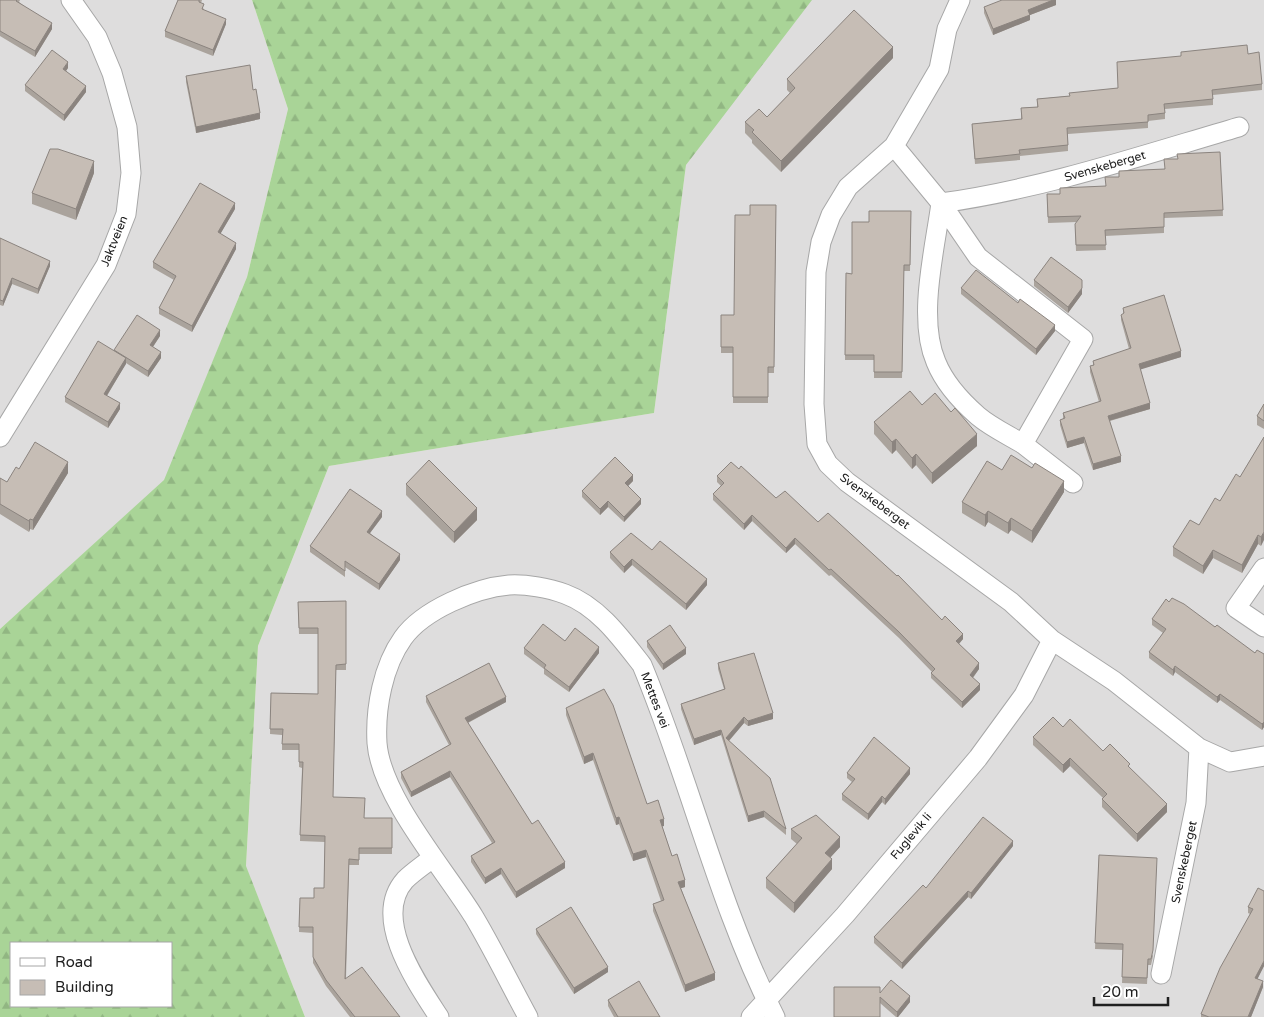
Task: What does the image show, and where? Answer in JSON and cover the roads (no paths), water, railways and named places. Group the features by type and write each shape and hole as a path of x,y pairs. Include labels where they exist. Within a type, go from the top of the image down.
{"street":[{"name":"Jaktveien","path":"0,437 106,265 126,214 131,173 127,127 112,73 97,37 71,0"},
{"name":"Svenskeberget","path":"960,0 947,29 939,68 894,146 848,187 831,215 820,242 816,272 814,404 817,444 828,464 846,482 1011,602 1052,640 1114,681 1199,748 1230,762 1264,756"},
{"name":"Svenskeberget","path":"941,203 980,197 1062,178 1239,127"},
{"path":"894,146 941,203 978,257 1083,339 1023,444"},
{"path":"941,203 929,295 928,330 936,362 954,392 978,416 1023,444 1073,483"},
{"path":"1264,568 1236,608 1264,627"},
{"name":"Mettes vei","path":"528,1017 474,917 432,858 388,783 377,744 378,709 388,664 404,637 434,610 473,593 509,585 566,594 591,608 617,634 642,665 734,918 766,999 776,1017"},
{"name":"Fuglevik li","path":"751,1017 845,915 978,758 1024,694 1052,640"},
{"name":"Svenskeberget","path":"1161,974 1196,803 1199,748"},
{"path":"432,858 405,881 396,897 392,917 402,953 439,1017"}]}
